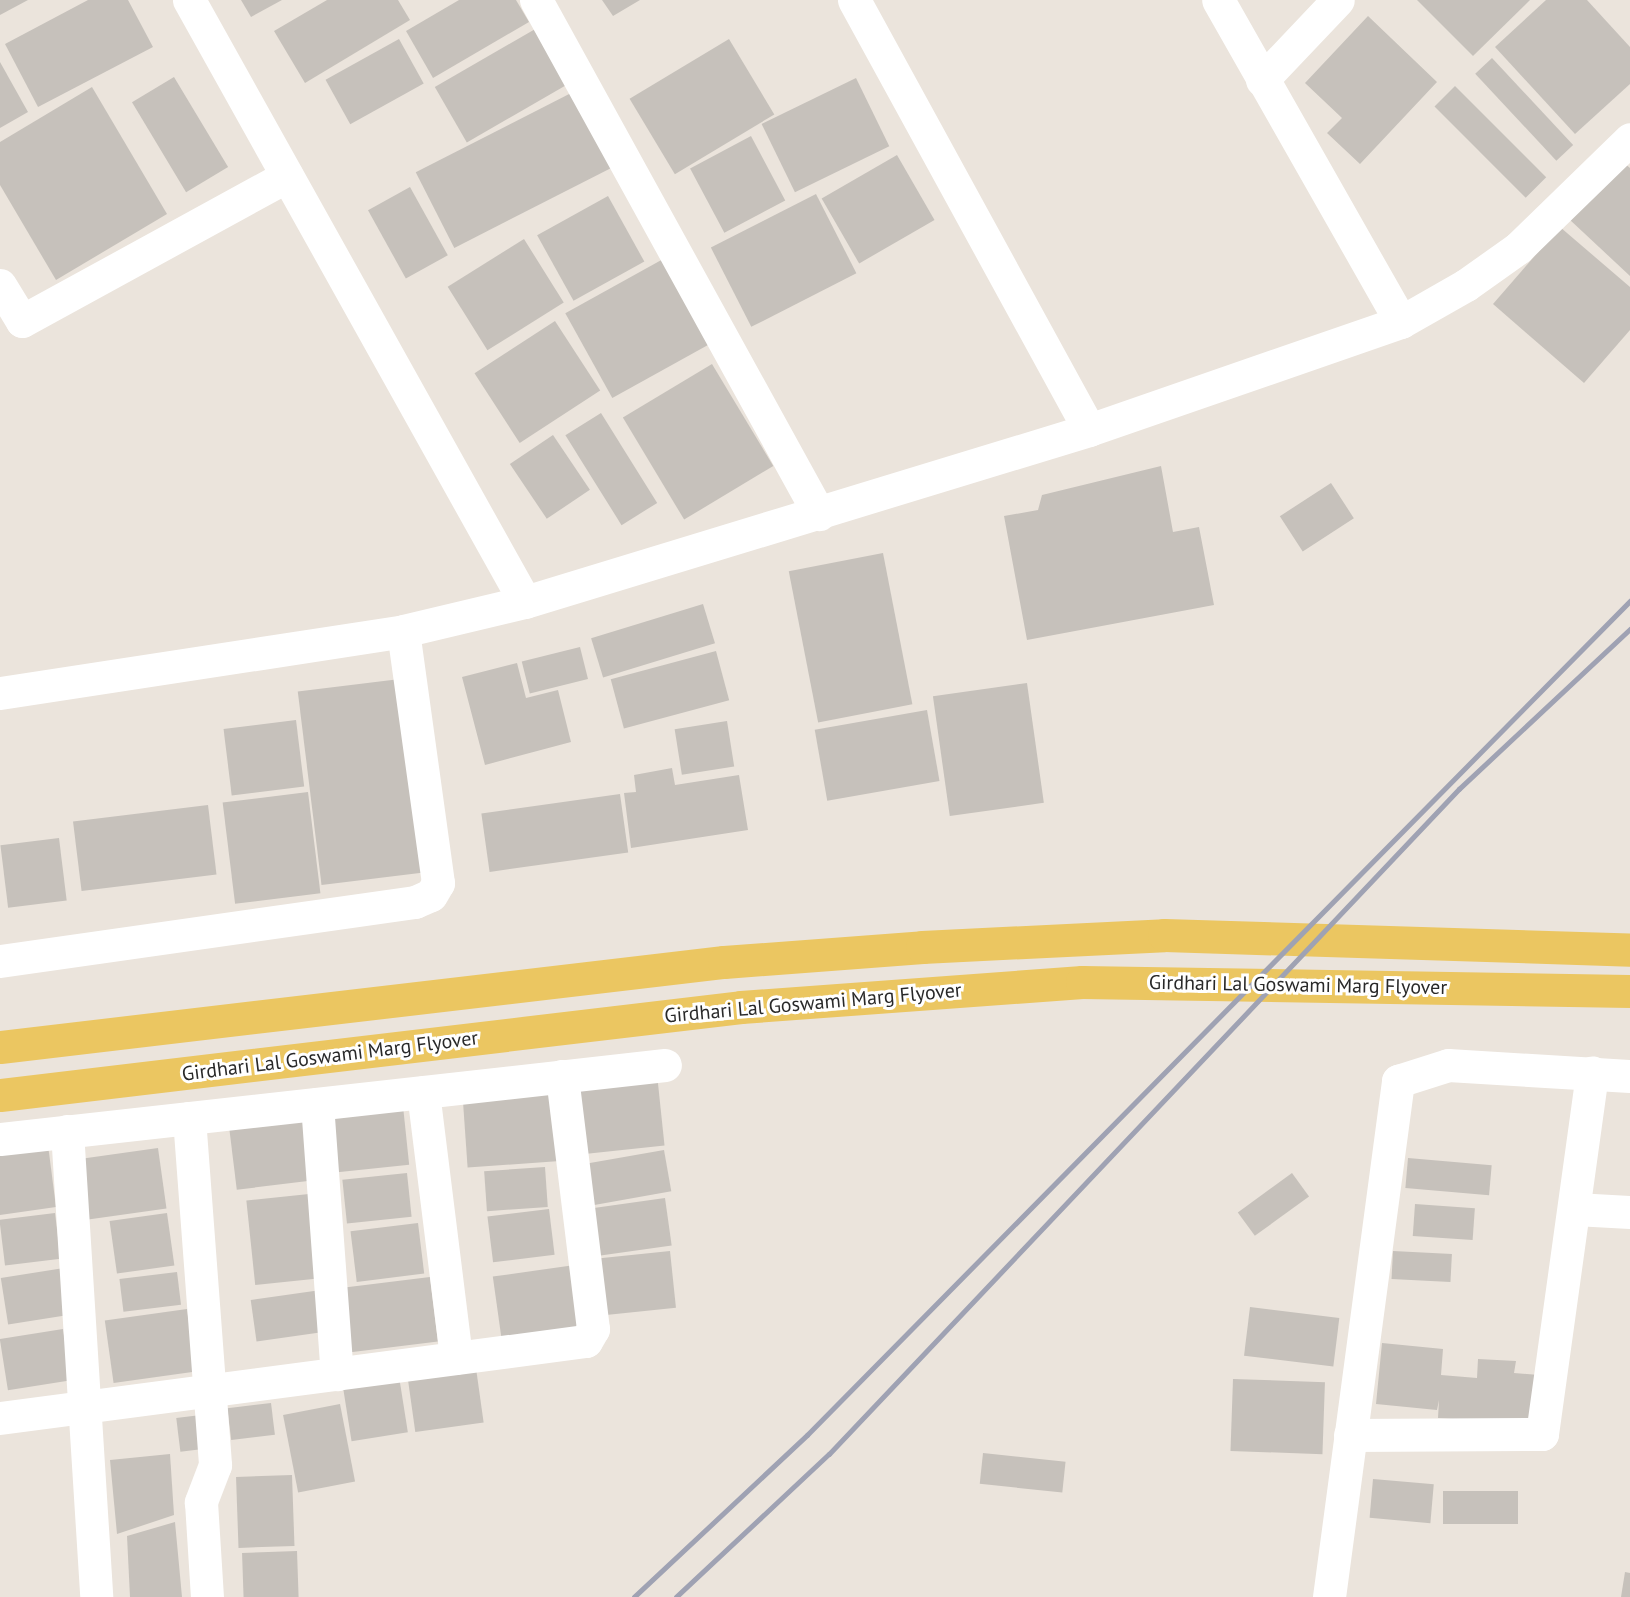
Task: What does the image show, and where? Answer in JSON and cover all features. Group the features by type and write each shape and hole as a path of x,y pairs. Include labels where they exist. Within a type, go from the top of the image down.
{"main road":[{"path":"0,1047 724,962 1164,935 1630,950"},
{"name":"Girdhari Lal Goswami Marg Flyover","path":"0,1095 741,1007 1082,982 1630,991"}],"street":[{"path":"189,0 525,602"},
{"path":"537,0 819,514"},
{"path":"854,0 1089,430"},
{"path":"1218,0 1401,322"},
{"path":"1262,80 1338,0"},
{"path":"0,693 403,632 525,602 1089,430 1401,322 1466,285 1518,248 1630,139"},
{"path":"0,285 22,321 287,176"},
{"path":"0,961 415,902 431,894 438,883 403,632"},
{"path":"0,1139 665,1065"},
{"path":"1329,1597 1398,1081 1448,1065 1630,1076"},
{"path":"1350,1435 1542,1434 1575,1209 1592,1072"},
{"path":"0,1418 578,1344 593,1329 562,1076"},
{"path":"423,1092 456,1358"},
{"path":"317,1104 336,1374"},
{"path":"189,1118 212,1391 214,1470 201,1502 207,1597"},
{"path":"67,1131 87,1407 96,1597"},
{"path":"1575,1209 1630,1212"}],"building":[{"path":"0,0 28,0 0,15"},
{"path":"88,0 128,0 153,47 38,107 5,44"},
{"path":"241,0 282,0 251,17"},
{"path":"327,0 398,0 410,20 305,83 274,31"},
{"path":"459,0 516,0 529,22 433,78 406,31"},
{"path":"602,0 640,0 613,16"},
{"path":"1417,0 1530,0 1473,56"},
{"path":"1546,0 1587,0 1630,47 1630,84 1575,134 1495,47"},
{"path":"1368,16 1437,82 1360,164 1327,133 1342,118 1305,83"},
{"path":"537,28 569,83 467,142 435,87"},
{"path":"399,39 424,84 350,124 326,80"},
{"path":"729,39 774,114 675,174 630,99"},
{"path":"1492,58 1573,145 1556,161 1475,74"},
{"path":"0,62 28,112 0,128"},
{"path":"174,77 228,167 186,192 132,102"},
{"path":"856,78 889,146 795,192 762,124"},
{"path":"1455,86 1546,177 1526,198 1434,107"},
{"path":"92,87 167,214 56,280 0,185 0,142"},
{"path":"577,90 616,166 454,248 416,172"},
{"path":"751,136 785,200 724,233 690,168"},
{"path":"897,155 934,220 859,263 822,198"},
{"path":"1623,162 1630,168 1630,276 1569,219"},
{"path":"410,187 448,255 406,278 368,210"},
{"path":"816,194 856,273 751,327 711,248"},
{"path":"608,196 644,262 574,301 537,235"},
{"path":"1560,227 1630,287 1630,330 1584,383 1493,304"},
{"path":"524,239 564,303 487,350 448,287"},
{"path":"665,258 712,343 612,398 565,313"},
{"path":"555,321 600,391 520,443 474,373"},
{"path":"712,364 773,466 684,520 623,418"},
{"path":"601,413 657,503 622,525 565,435"},
{"path":"553,435 590,490 547,519 510,464"},
{"path":"1161,466 1173,532 1199,527 1214,605 1027,640 1004,516 1038,510 1042,495"},
{"path":"1331,483 1354,518 1303,551 1280,516"},
{"path":"883,553 912,704 818,722 789,571"},
{"path":"703,604 715,643 603,677 591,638"},
{"path":"580,647 588,679 530,694 522,662"},
{"path":"716,651 729,700 624,728 611,679"},
{"path":"517,663 526,698 558,690 571,742 485,765 462,677"},
{"path":"400,679 424,873 322,885 298,692"},
{"path":"1027,683 1044,803 950,816 933,696"},
{"path":"927,710 940,781 827,801 815,730"},
{"path":"296,720 304,787 232,795 224,729"},
{"path":"727,721 734,766 682,775 675,729"},
{"path":"672,768 675,785 739,775 748,830 631,848 624,793 636,792 634,775"},
{"path":"308,792 320,893 235,904 223,802"},
{"path":"620,794 628,852 490,872 481,813"},
{"path":"208,805 217,874 82,891 73,822"},
{"path":"59,838 67,901 8,908 0,845"},
{"path":"657,1074 665,1146 580,1154 572,1083"},
{"path":"558,1084 563,1161 468,1168 462,1091"},
{"path":"403,1106 409,1165 333,1173 326,1114"},
{"path":"312,1113 320,1180 237,1190 229,1123"},
{"path":"48,1145 56,1207 0,1215 0,1152"},
{"path":"158,1148 166,1208 88,1219 80,1159"},
{"path":"664,1150 671,1191 592,1205 584,1164"},
{"path":"1408,1158 1492,1165 1489,1195 1405,1188"},
{"path":"545,1167 548,1207 487,1211 484,1171"},
{"path":"407,1173 412,1217 347,1224 342,1180"},
{"path":"1292,1173 1309,1196 1255,1236 1238,1212"},
{"path":"309,1194 318,1279 255,1285 246,1201"},
{"path":"665,1198 672,1246 593,1257 587,1209"},
{"path":"1415,1204 1475,1208 1473,1240 1413,1236"},
{"path":"549,1209 555,1255 493,1262 487,1217"},
{"path":"55,1213 61,1259 5,1265 0,1220"},
{"path":"167,1213 174,1265 117,1274 110,1221"},
{"path":"418,1223 424,1274 357,1282 351,1231"},
{"path":"670,1251 676,1308 596,1316 590,1259"},
{"path":"1393,1251 1452,1254 1450,1282 1392,1279"},
{"path":"575,1265 584,1328 502,1340 493,1277"},
{"path":"64,1268 71,1314 8,1324 1,1278"},
{"path":"177,1272 181,1305 123,1312 119,1279"},
{"path":"430,1277 438,1342 351,1352 343,1288"},
{"path":"321,1290 327,1332 257,1341 251,1300"},
{"path":"1250,1307 1339,1318 1333,1367 1244,1356"},
{"path":"187,1309 196,1371 114,1383 105,1321"},
{"path":"63,1329 71,1380 8,1390 0,1339"},
{"path":"1382,1343 1443,1349 1441,1375 1477,1378 1478,1359 1516,1361 1514,1373 1539,1375 1536,1425 1438,1418 1439,1400 1437,1410 1376,1404"},
{"path":"475,1361 484,1422 415,1432 407,1371"},
{"path":"398,1370 408,1432 352,1441 342,1379"},
{"path":"1233,1379 1325,1382 1322,1454 1230,1451"},
{"path":"271,1403 275,1435 231,1440 227,1408"},
{"path":"340,1404 355,1482 298,1493 283,1415"},
{"path":"209,1414 213,1448 180,1452 176,1418"},
{"path":"983,1453 1066,1462 1062,1493 980,1484"},
{"path":"170,1454 174,1515 117,1534 110,1460"},
{"path":"292,1475 294,1546 239,1548 236,1477"},
{"path":"1373,1479 1434,1484 1430,1523 1370,1518"},
{"path":"1443,1491 1518,1491 1518,1524 1443,1524"},
{"path":"175,1522 182,1597 130,1597 127,1536"},
{"path":"297,1551 299,1597 244,1597 242,1553"},
{"path":"1625,1572 1630,1573 1630,1597 1621,1597"}],"railway":[{"path":"634,1597 807,1435 1630,601"},
{"path":"676,1597 829,1454 1459,789 1630,629"}]}
